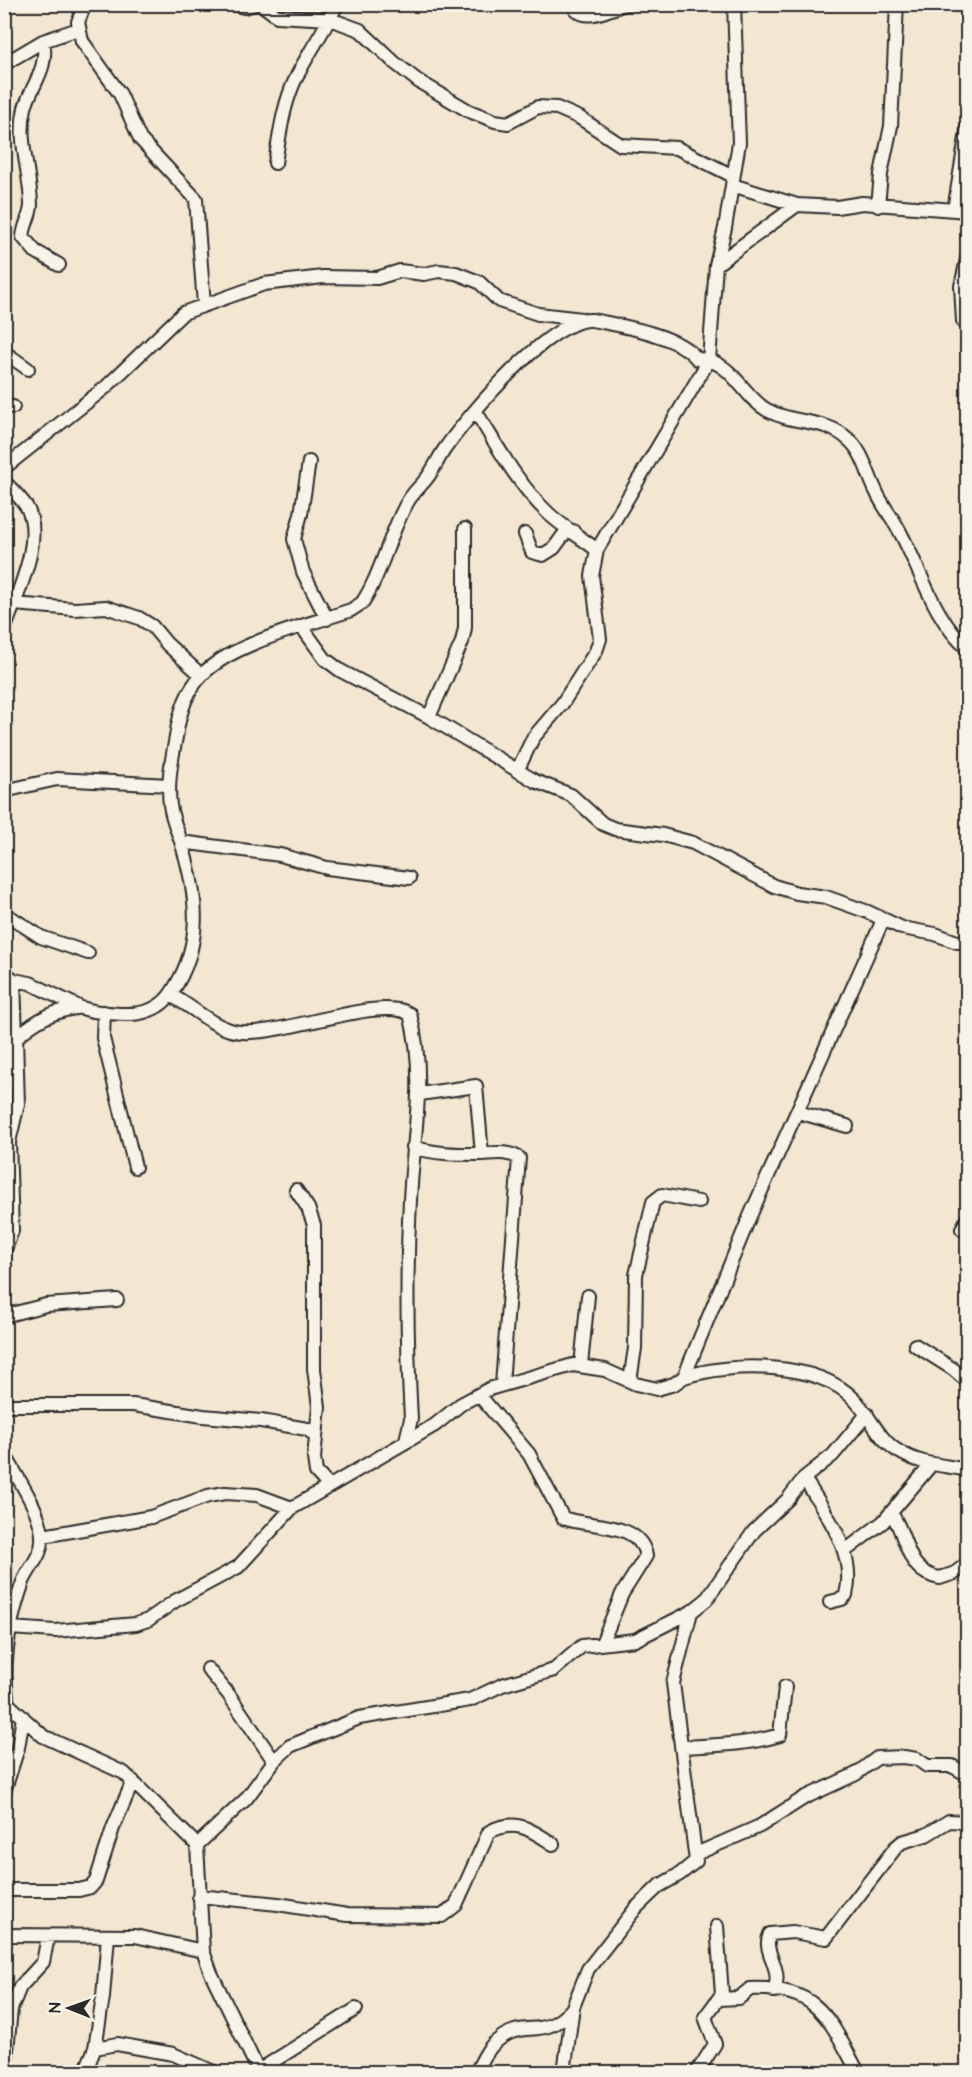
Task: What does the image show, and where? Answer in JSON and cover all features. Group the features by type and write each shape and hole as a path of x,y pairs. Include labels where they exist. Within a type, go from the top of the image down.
{"street":[{"path":"85,4 79,14 78,29 88,51 120,94 140,139 196,199 204,305"},
{"path":"232,4 244,7 255,4"},
{"path":"261,4 277,16 330,19 360,30 395,63 469,111 503,123 538,107 557,108 580,118 621,145 677,148 732,181 797,206 837,207 862,203 968,211"},
{"path":"275,163 283,111 293,85 337,4"},
{"path":"576,10 581,14 592,15 611,6 627,4"},
{"path":"517,771 533,738 562,704 596,651 600,639 592,576 597,550 710,360 716,265 739,143 734,4"},
{"path":"878,206 881,174 891,126 897,4"},
{"path":"4,64 43,42 78,29"},
{"path":"43,42 43,67 25,108 23,147 31,205 30,215 24,224 23,237 35,250 59,265"},
{"path":"954,210 968,125"},
{"path":"716,265 727,254 797,206"},
{"path":"963,321 961,286 968,255"},
{"path":"4,468 106,387 183,313 264,284 323,277 377,278 400,271 424,274 439,271 456,273 479,282 499,301 538,314 582,319 672,341 687,347 697,359 719,363 733,375 747,393 768,411 782,417 836,428 859,449 880,500 898,529 938,608 951,630 968,649"},
{"path":"4,1252 12,1231 9,1142 18,1104 16,1038 9,976 30,983 79,1007 104,1012 131,1015 148,1012 170,995 188,963 196,901 193,882 172,817 169,785 180,712 201,675 228,657 362,603 409,499 476,412 525,357 552,335 582,319"},
{"path":"4,352 28,369"},
{"path":"476,412 518,480 550,515 597,550"},
{"path":"309,462 301,514 294,539 303,572 327,619"},
{"path":"4,481 26,506 32,524 30,555 4,631"},
{"path":"429,717 464,635 465,530"},
{"path":"525,534 532,552 543,555 554,548 565,533 573,531"},
{"path":"14,604 66,609 106,607 139,618 152,626 167,644 201,675"},
{"path":"302,627 315,647 333,665 429,717 517,771 571,795 590,815 615,829 663,835 693,843 763,882 797,893 826,897 868,912 902,928 935,934 957,942 968,941"},
{"path":"4,791 57,779 169,785"},
{"path":"181,842 280,855 327,868 409,878"},
{"path":"4,913 41,937 88,953"},
{"path":"684,1377 713,1304 882,920"},
{"path":"170,995 234,1031 254,1031 339,1016 402,1009 411,1014 420,1068 420,1094 413,1147 409,1235 411,1419 406,1440"},
{"path":"4,1044 16,1038 38,1020 58,1011 79,1007"},
{"path":"104,1012 103,1038 135,1167"},
{"path":"420,1094 476,1086 482,1154"},
{"path":"798,1112 847,1126"},
{"path":"413,1147 433,1152 482,1154 501,1152 519,1158 502,1385"},
{"path":"296,1190 308,1208 314,1225 315,1369 319,1407 316,1472 328,1485"},
{"path":"630,1381 635,1348 636,1275 654,1202 662,1195 699,1202"},
{"path":"962,1229 968,1217"},
{"path":"582,1365 588,1296"},
{"path":"4,1316 46,1305 117,1300"},
{"path":"915,1345 953,1369 968,1382"},
{"path":"10,1622 55,1631 145,1622 208,1581 238,1567 292,1508 328,1485 479,1395 502,1385 562,1366 582,1365 605,1370 657,1389 705,1371 751,1367 805,1374 826,1380 845,1390 895,1450 931,1465 968,1470"},
{"path":"479,1395 529,1454 563,1518 618,1529 636,1538 645,1547 646,1556 624,1588 612,1613 602,1643"},
{"path":"4,1405 133,1405 203,1416 271,1422 307,1429 316,1436"},
{"path":"197,1845 246,1799 274,1761 290,1746 344,1722 470,1700 502,1685 546,1674 564,1664 582,1646 635,1640 691,1612 706,1600 754,1531 788,1498 804,1478 833,1455 867,1414"},
{"path":"4,1453 32,1506 43,1536 39,1554 23,1582 10,1622 5,1660 6,1703 49,1739 113,1766 133,1781 197,1845 203,1951 211,1973 258,2072 356,2009"},
{"path":"845,1551 857,1544 891,1513 931,1465"},
{"path":"804,1478 845,1551 847,1592 842,1599 830,1602"},
{"path":"43,1536 151,1517 207,1496 225,1493 257,1495 292,1508"},
{"path":"891,1513 898,1522 908,1553 919,1570 939,1578 955,1573 968,1563"},
{"path":"564,2073 573,2007 588,1969 618,1930 658,1886 696,1861 673,1683 691,1612"},
{"path":"208,1669 229,1695 274,1761"},
{"path":"681,1747 743,1745 762,1737 780,1735 785,1688"},
{"path":"4,1791 18,1748 23,1717"},
{"path":"696,1854 760,1826 804,1798 856,1774 877,1758 916,1759 927,1766 952,1766 968,1775"},
{"path":"4,1890 79,1890 91,1887 96,1881 113,1828 133,1781"},
{"path":"774,1990 778,1975 768,1945 770,1934 775,1932 804,1933 826,1938 902,1842 926,1835 949,1821 968,1822"},
{"path":"199,1896 278,1904 353,1916 442,1916 456,1905 489,1832 507,1825 519,1824 553,1844"},
{"path":"697,2073 715,2046 715,2039 705,2017 708,2010 719,1999 722,1987 717,1926"},
{"path":"4,1935 153,1938 203,1951"},
{"path":"85,2073 95,2048 103,1997 108,1936"},
{"path":"5,2073 11,2009 20,1987 43,1962 48,1937"},
{"path":"719,1999 740,1998 750,1989 799,1994 815,2005 834,2031 858,2073"},
{"path":"476,2073 497,2040 519,2029 545,2029 555,2025 573,2007"},
{"path":"95,2048 117,2044 173,2054 214,2073"}]}
